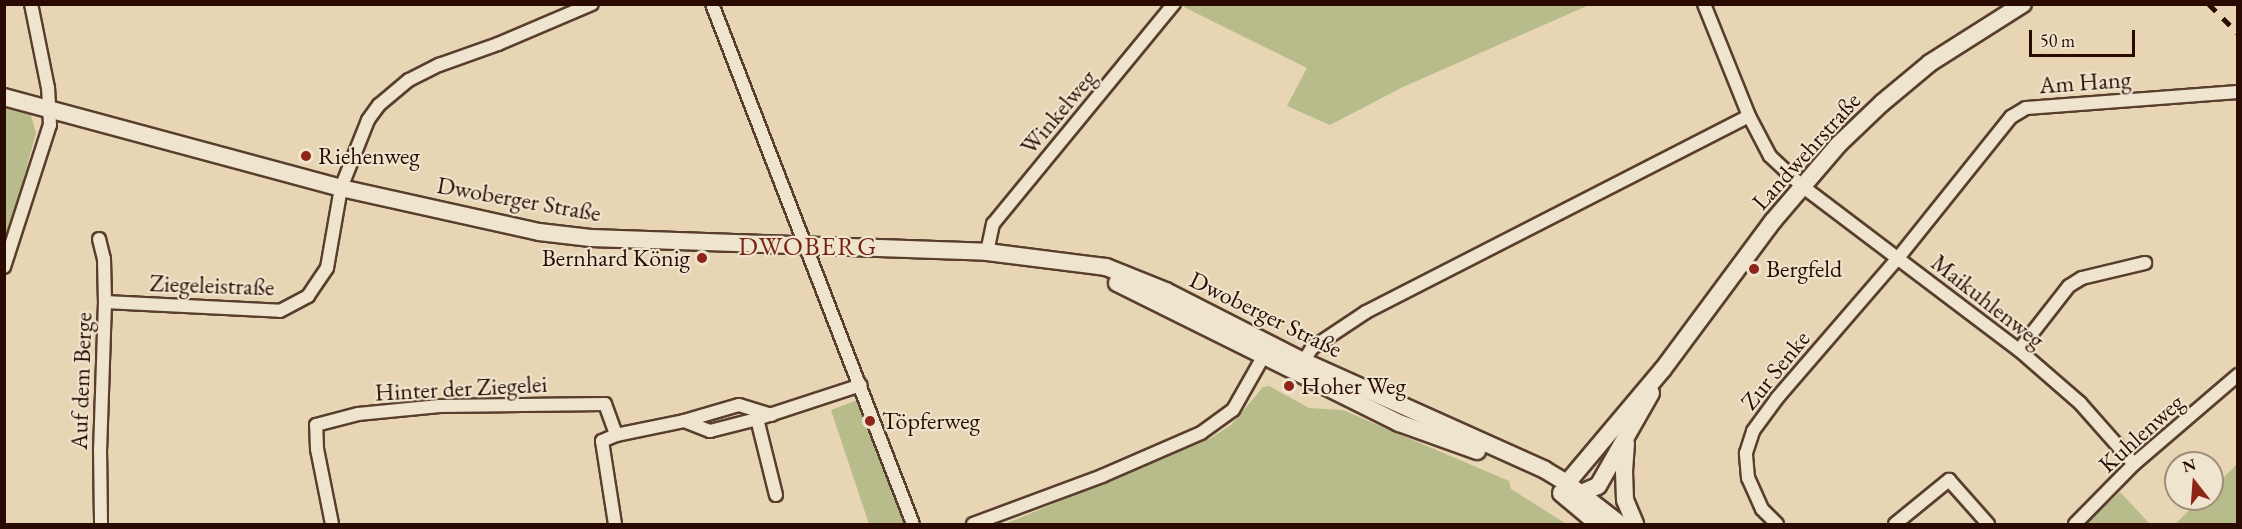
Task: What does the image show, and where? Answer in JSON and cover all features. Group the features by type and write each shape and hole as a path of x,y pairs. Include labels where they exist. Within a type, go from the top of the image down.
{"street":[{"path":"4,267 50,125 46,108 48,88 31,4"},
{"name":"Ziegeleistraße","path":"105,302 280,311 308,296 327,268 342,188 369,120 379,105 409,80 439,65 498,44 592,4"},
{"path":"712,4 914,525"},
{"name":"Winkelweg","path":"987,252 993,224 1174,4"},
{"path":"1704,4 1749,116 1770,156 1802,186"},
{"name":"Landwehrstraße","path":"1572,492 1802,186 1854,128 1914,76 1983,28 2023,4"},
{"name":"Am Hang","path":"1898,258 2011,117 2026,108 2238,92"},
{"name":"Dwoberger Straße","path":"4,97 342,188 539,232 591,238 987,252 1114,270 1166,291 1399,423 1480,452 1572,492 1620,525"},
{"path":"1300,367 1312,348 1366,312 1749,116"},
{"name":"Maikuhlenweg","path":"1802,186 2019,350 2079,403 2134,464"},
{"name":"Auf dem Berge","path":"99,238 104,258 105,302 100,449 101,525"},
{"name":"Zur Senke","path":"1777,525 1762,509 1748,478 1746,453 1753,431 1778,398 1898,258"},
{"path":"2019,350 2070,286 2082,278 2145,263"},
{"path":"973,525 1102,476 1201,433 1233,410 1267,350"},
{"name":"Landwehrstraße","path":"1572,492 1598,486 1663,369"},
{"name":"Kuhlenweg","path":"2075,525 2134,464 2238,375"},
{"path":"684,421 710,431 771,415 861,385"},
{"name":"Hinter der Ziegelei","path":"332,525 317,449 316,425 358,414 440,406 605,404 616,435"},
{"path":"615,525 602,441 616,435 684,421 739,405 771,415"},
{"path":"757,419 776,495"},
{"name":"Landwehrstraße","path":"1627,436 1624,471 1625,500 1635,525"},
{"path":"1895,525 1948,480 1988,525"},
{"name":"Dwoberger Straße","path":"1572,492 1598,525"}],"green space":[{"path":"1186,4 1589,5 1403,87 1330,125 1287,106 1307,68 1184,7"},
{"path":"5,107 30,112 36,133 5,246"},
{"path":"1269,386 1309,408 1343,410 1509,481 1511,489 1565,523 1005,524 1211,438 1231,425 1263,387"},
{"path":"858,400 906,524 869,524 831,410"},
{"path":"2237,464 2237,524 2175,524 2189,511 2224,511 2224,477"},
{"path":"2120,492 2150,524 2086,524"}],"railway":[{"path":"2209,4 2238,33"}],"place":[{"name":"Riehenweg","path":"306,156"},
{"name":"Bernhard König","path":"702,258"},
{"name":"Bergfeld","path":"1754,269"},
{"name":"Hoher Weg","path":"1289,386"},
{"name":"Töpferweg","path":"870,421"}],"district":[{"name":"DWOBERG","path":"808,247"}]}
